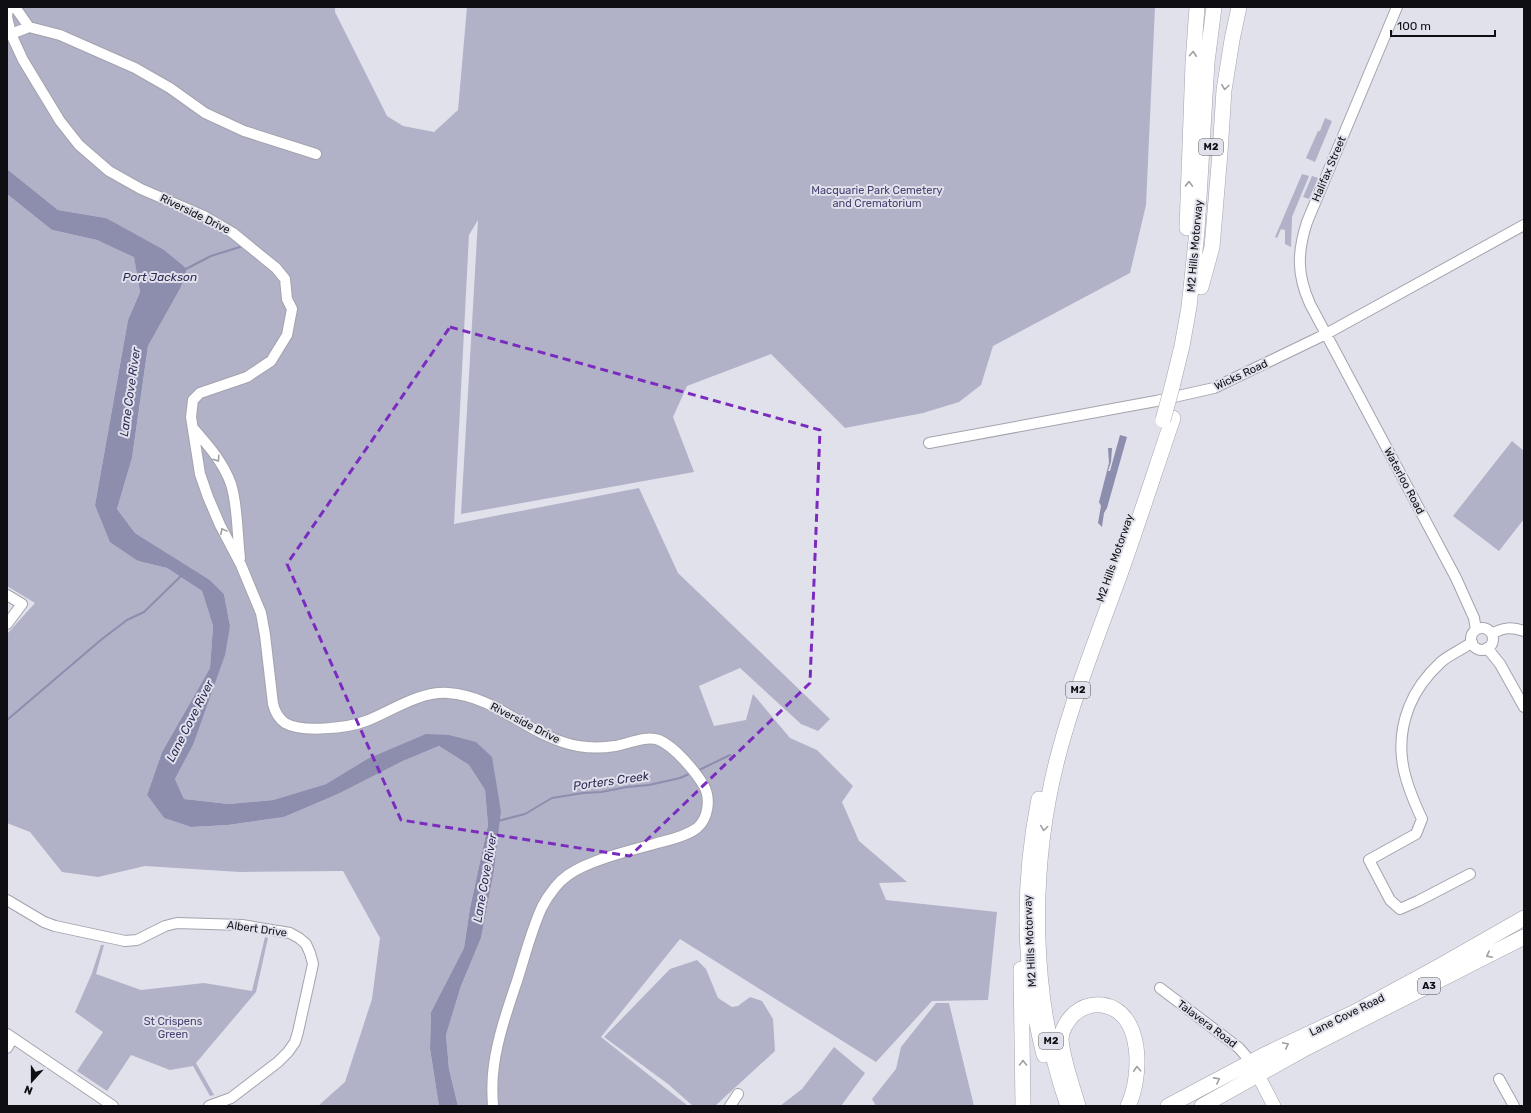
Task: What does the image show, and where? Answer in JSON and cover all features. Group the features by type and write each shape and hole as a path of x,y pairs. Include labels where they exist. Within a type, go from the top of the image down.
{"highway":[{"path":"1189,307 1185,286 1192,70 1197,7"},
{"name":"M2 Hills Motorway","path":"1177,386 1189,307 1197,231 1206,62 1214,7"},
{"name":"M2 Hills Motorway","path":"1068,1106 1059,1076 1044,1008 1038,932 1040,858 1056,761 1071,711 1168,419 1201,287 1208,216 1215,71 1225,7"},
{"path":"1201,287 1212,247 1224,90 1239,7"},
{"name":"M2 Hills Motorway","path":"1058,1106 1038,1032 1030,974 1027,926 1027,882 1033,832 1044,771 1064,702 1151,457 1168,419"},
{"name":"M2","path":"1023,1106 1019,899 1027,882"},
{"name":"Lane Cove Road","path":"1168,1106 1251,1062 1372,1003 1524,918"},
{"name":"Lane Cove Road","path":"1206,1104 1306,1048 1524,937"},
{"name":"M2","path":"1078,1106 1064,1054 1061,1039 1062,1030 1067,1020 1078,1010 1097,1005 1113,1008 1121,1013 1128,1022 1132,1031 1137,1075 1133,1096 1128,1106"},
{"path":"1251,1062 1258,1075"}],"main road":[{"path":"1258,1075 1274,1106"}],"street":[{"name":"Riverside Drive","path":"8,7 7,17 11,34 23,60 60,121 79,145 109,171 134,186 219,224 244,241 276,268 285,279 287,299 292,309 287,335 271,360 247,377 200,393 193,400 190,417 200,474 208,498 241,566 263,619 273,704 280,719 296,727 309,728 351,725 366,721 435,693 448,693 476,698 541,732 575,746 603,747 649,738 657,739 671,748 691,769 705,787 707,810 705,818 694,830 677,838 619,854 578,869 558,884 543,905 530,938 505,1018 494,1064 493,1106"},
{"path":"15,7 29,27"},
{"name":"Halifax Street","path":"1326,334 1304,291 1299,265 1299,254 1302,238 1307,222 1396,7"},
{"path":"11,34 29,27 60,35 135,68 170,88 206,114 244,131 316,154"},
{"name":"Wicks Road","path":"929,443 1196,393 1214,388 1326,334 1524,225"},
{"name":"Waterloo Road","path":"1326,334 1456,578 1474,618 1476,630"},
{"name":"Riverside Drive","path":"193,428 210,447 224,468 231,485 241,566"},
{"path":"7,595 22,604 7,624"},
{"path":"1492,634 1499,630 1512,627 1524,631"},
{"path":"1483,628 1487,629 1492,634 1492,644 1487,648 1480,649 1474,646 1472,636 1476,630 1483,628"},
{"path":"1470,874 1400,909 1390,900 1369,860 1416,834 1422,819 1405,776 1401,760 1400,746 1403,723 1414,696 1426,677 1442,661 1472,642"},
{"path":"1487,648 1500,664 1524,707"},
{"name":"Albert Drive","path":"7,900 44,922 55,926 125,941 137,940 165,926 177,923 242,926 290,933 306,944 310,953 312,964 295,1042 278,1062 231,1098 210,1106"},
{"name":"Talavera Road","path":"1160,988 1239,1048 1251,1062"},
{"path":"7,1048 10,1036 113,1106"},
{"path":"1499,1079 1514,1106"},
{"path":"730,1106 738,1094"}],"highlighted area":[{"path":"450,327 820,430 810,683 630,856 401,820 287,564"}],"green space":[{"name":"Macquarie Park Cemetery and Crematorium","path":"7,7 335,7 335,12 387,116 403,126 434,132 458,110 467,7 1155,7 1146,205 1130,273 993,346 981,385 959,402 923,413 845,428 771,354 687,386 673,417 694,472 461,514 478,220 469,235 454,524 639,488 678,573 830,719 818,731 801,724 740,668 699,686 714,726 746,720 753,694 790,738 817,750 853,786 842,802 859,841 907,882 879,883 886,900 997,912 988,1000 932,1001 876,1062 680,939 601,1037 688,1106 458,1106 449,1069 446,1035 461,986 481,938 494,871 501,812 449,735 367,759 326,784 273,800 229,804 184,799 175,779 193,745 230,626 224,594 210,580 135,533 117,509 132,458 148,346 181,287 187,269 106,218 58,210 7,169"},
{"path":"1325,118 1332,121 1315,162 1306,158"},
{"path":"1302,174 1309,176 1292,217 1291,247 1285,244 1285,230 1281,229 1277,238 1275,237"},
{"path":"1312,176 1318,178 1309,199 1303,197"},
{"path":"7,194 52,230 97,240 134,256 140,292 128,320 95,505 138,561 167,568 202,591 213,626 210,668 162,752 147,795 164,818 191,827 228,825 284,817 338,794 403,761 439,746 469,765 485,790 488,825 470,908 464,948 431,1012 430,1049 439,1106 318,1106 345,1082 372,999 380,938 343,871 240,872 145,866 98,877 62,872 30,832 7,823 7,634 35,603 7,586"},
{"path":"1512,441 1524,451 1524,519 1499,551 1453,516"},
{"name":"St Crispens Green","path":"265,937 268,938 256,992 196,1063 214,1095 210,1096 193,1066 170,1070 131,1055 107,1091 77,1071 103,1032 75,1012 92,973 101,945 104,945 96,974 141,990 204,983 252,991"},
{"path":"697,960 706,969 718,998 732,1007 738,1006 750,997 762,1001 773,1019 775,1051 715,1106 693,1106 668,1084 604,1037 670,969"},
{"path":"936,1003 949,1003 974,1106 876,1106 872,1099 896,1069 901,1047"},
{"path":"834,1047 865,1073 841,1106 780,1106 802,1089"}],"water":[{"name":"Port Jackson","path":"7,169 58,210 106,218 164,250 187,269 181,287 148,346 132,458 117,509 135,533 210,580 224,594 230,626 225,655 193,745 175,779 184,799 229,804 273,800 326,784 367,759 426,734 449,735 476,742 492,757 501,812 494,871 481,938 461,986 446,1035 449,1069 458,1106 439,1106 430,1049 431,1012 464,948 470,908 488,825 485,790 469,765 439,746 403,761 338,794 284,817 228,825 191,827 164,818 147,795 162,752 210,668 213,626 202,591 167,568 138,561 110,542 95,505 128,320 140,292 134,257 97,240 52,230 7,194"},
{"path":"1120,435 1127,437 1107,508 1104,513 1102,527 1098,523 1101,506 1099,502 1109,463 1108,448 1112,448 1111,462 1108,471 1110,471"}],"waterway":[{"path":"184,270 211,256 243,246"},
{"path":"7,720 102,639 127,620 144,612 182,575"},
{"name":"Porters Creek","path":"697,771 730,755"},
{"name":"Porters Creek","path":"498,821 525,814 552,798 649,785 680,778 691,773"}],"water label":[{"name":"Lane Cove River","path":"130,392"},
{"name":"Lane Cove River","path":"190,721"},
{"name":"Lane Cove River","path":"485,878"}]}
